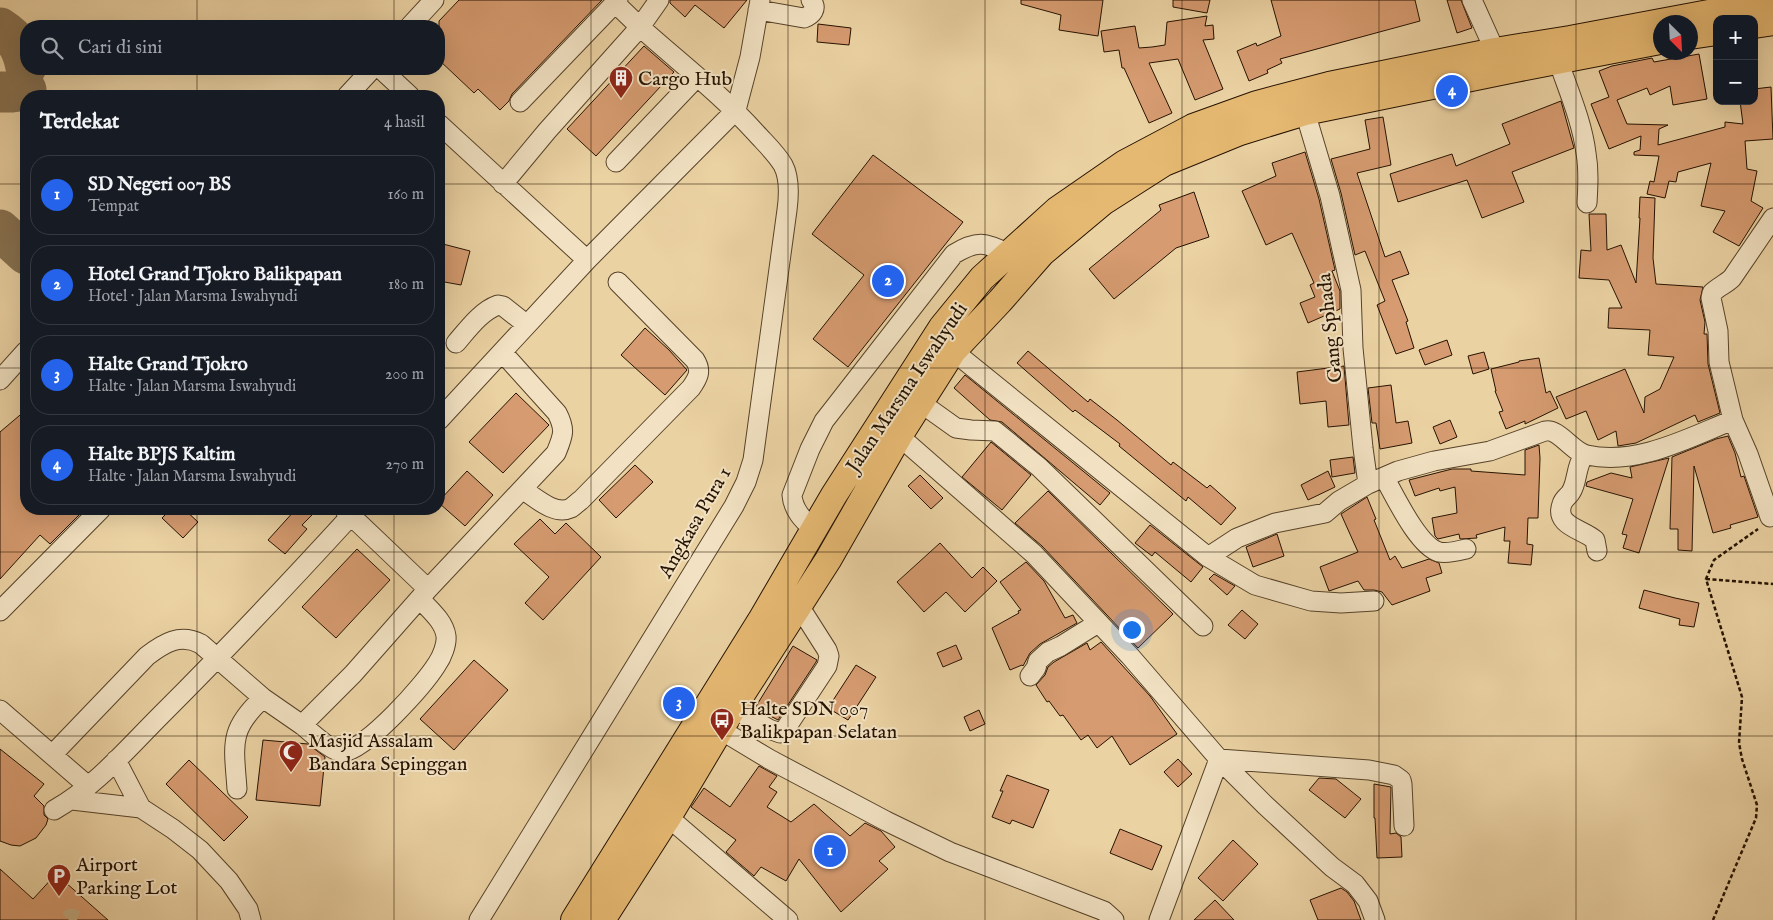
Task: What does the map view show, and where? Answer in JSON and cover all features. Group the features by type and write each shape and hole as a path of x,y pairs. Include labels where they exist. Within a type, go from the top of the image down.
{"highway":[{"name":"Jalan Marsma Iswahyudi","path":"574,920 761,620 834,495 942,327 982,278 1057,210 1125,163 1193,127 1257,104 1329,85 1495,51 1773,1"},
{"path":"1758,24 1773,22"},
{"path":"1698,35 1713,33"},
{"name":"Jalan Marsma Iswahyudi","path":"602,920 800,606 899,436 953,351 1000,302 1042,253 1103,202 1164,163 1240,132 1305,112 1653,42"}],"street":[{"path":"416,20 434,0"},
{"path":"503,184 547,131 640,27 659,0"},
{"path":"445,414 587,260 736,110 750,57 759,5 804,18 814,12 811,0"},
{"path":"1472,0 1495,51"},
{"path":"520,102 616,2"},
{"name":"Angkasa Pura 1","path":"478,920 734,506 748,475 759,421 789,192 784,166 736,110 640,27 616,2"},
{"path":"1558,60 1586,151 1588,176 1587,203"},
{"path":"353,90 366,75"},
{"path":"387,75 404,90"},
{"path":"616,162 697,77"},
{"name":"Gang Sphada","path":"1305,112 1330,196 1351,290 1353,348 1363,448 1376,481"},
{"path":"445,130 587,260"},
{"path":"1770,517 1748,454 1733,420 1719,362 1718,331 1712,293 1732,278 1773,218"},
{"path":"814,530 801,518 792,500 792,495 810,449 824,421 954,254 968,246 989,244 1009,254"},
{"path":"522,489 549,507 563,510 571,508 581,500 696,381 699,374 699,366 695,360 618,282"},
{"path":"456,343 491,307 498,304 527,325"},
{"path":"953,351 1208,557 1255,585 1311,601 1341,603 1374,601"},
{"path":"302,725 353,674 424,594 556,453 562,438 563,424 557,413 502,352"},
{"path":"0,380 20,358"},
{"path":"921,403 956,428 991,430 1010,443 1038,467 1203,626"},
{"path":"1208,557 1238,538 1276,523 1325,513 1339,501 1376,481 1398,471 1434,460 1490,451 1550,430 1584,455 1600,458 1618,457 1653,451 1733,420"},
{"path":"899,436 1024,545 1130,656 1219,759 1264,805 1355,884 1368,900 1375,920"},
{"path":"1584,455 1577,466 1571,492 1562,502 1561,512 1565,523 1595,540 1597,550"},
{"path":"1376,481 1412,528 1434,550 1442,553 1466,550"},
{"path":"0,611 95,515"},
{"path":"54,810 72,800 88,786 218,658 347,515"},
{"path":"52,756 147,656 163,644 173,640 184,639 194,641 218,658 263,698 335,750 342,752 365,742 410,698 438,664 444,650 446,637 444,628 424,594 355,515"},
{"path":"727,719 780,733 786,728 827,666 827,650 800,606"},
{"path":"1030,676 1036,668 1038,661 1048,652 1098,623"},
{"path":"237,789 235,752 238,727 250,710 263,698"},
{"path":"0,710 88,786"},
{"path":"727,719 769,759 950,852 1104,911 1114,920"},
{"path":"1219,759 1369,770 1394,775 1398,777 1402,784 1404,826"},
{"path":"1159,920 1219,759"},
{"path":"116,760 141,808"},
{"path":"72,800 141,808 173,829 200,850 229,881 248,909 251,920"},
{"path":"668,817 788,920"}],"path":[{"path":"1712,920 1756,818 1757,806 1742,759 1739,743 1742,697 1706,579 1708,570 1714,560 1756,531 1770,517"},
{"path":"1706,579 1773,584"}],"building":[{"path":"459,0 602,0 512,94 509,101 500,110 478,89 474,93 445,66 445,20 440,20"},
{"path":"670,0 747,0 724,28 695,5 685,17 670,3"},
{"path":"1021,0 1103,0 1098,36 1059,30 1061,15 1021,4"},
{"path":"1173,0 1210,0 1207,13 1173,7"},
{"path":"1271,0 1415,0 1420,21 1280,59 1282,63 1267,70 1268,73 1249,81 1237,51 1256,43 1257,46 1281,36"},
{"path":"1447,0 1461,0 1472,28 1457,33"},
{"path":"1207,16 1205,26 1213,25 1214,39 1203,40 1223,89 1195,100 1178,59 1149,63 1172,113 1149,123 1124,68 1122,68 1119,50 1104,52 1101,31 1135,26 1139,48 1152,47 1165,45 1167,22"},
{"path":"818,24 851,28 849,45 817,42"},
{"name":"Cargo Hub","path":"644,46 674,72 596,156 567,129"},
{"path":"1698,54 1707,99 1673,105 1670,86 1650,95 1647,88 1617,100 1627,124 1668,125 1659,129 1658,145 1725,127 1725,122 1743,124 1741,105 1758,105 1758,89 1771,87 1773,139 1745,141 1747,169 1757,171 1751,201 1763,208 1739,246 1713,232 1725,211 1701,206 1711,163 1678,172 1676,182 1669,181 1665,198 1647,194 1650,181 1654,182 1659,156 1634,155 1634,152 1640,150 1641,136 1609,149 1591,104 1609,97 1599,71 1612,66 1652,58 1654,62 1698,60"},
{"path":"1561,101 1574,148 1512,172 1524,202 1482,218 1467,180 1398,202 1390,174 1452,154 1456,166 1510,144 1502,124"},
{"path":"1383,117 1391,165 1357,173 1385,257 1400,251 1409,274 1392,280 1408,321 1406,322 1414,348 1396,354 1377,305 1385,301 1365,251 1355,255 1331,159 1370,149 1365,120"},
{"path":"1305,152 1319,199 1335,270 1332,271 1340,291 1340,309 1308,323 1300,303 1315,297 1310,285 1314,283 1292,233 1266,245 1242,191 1276,176 1272,163"},
{"path":"873,155 963,222 848,367 813,339 864,275 812,234"},
{"path":"1194,192 1209,237 1176,248 1114,299 1089,269 1161,210 1159,205"},
{"path":"1640,197 1655,198 1653,258 1656,284 1703,287 1700,300 1705,322 1704,334 1707,334 1708,364 1720,413 1698,422 1695,415 1636,443 1618,446 1616,431 1598,440 1586,411 1566,419 1556,397 1625,369 1644,413 1645,397 1660,389 1674,357 1648,355 1650,330 1608,328 1609,308 1622,308 1609,280 1579,278 1581,250 1591,251 1589,214 1606,214 1607,250 1621,245 1636,283"},
{"path":"445,245 470,251 461,285 445,282"},
{"path":"645,328 687,370 665,395 621,355"},
{"path":"1447,340 1452,355 1425,365 1419,350"},
{"path":"1028,351 1088,402 1090,399 1171,465 1173,462 1207,488 1210,485 1236,508 1221,525 1188,497 1186,501 1119,446 1120,444 1075,410 1073,412 1017,363"},
{"path":"1484,352 1489,369 1473,374 1468,356"},
{"path":"1539,358 1546,393 1550,391 1558,408 1525,424 1525,421 1506,429 1499,412 1503,411 1495,391 1491,369 1519,361"},
{"path":"1344,366 1349,425 1328,427 1326,401 1300,404 1297,372"},
{"path":"965,375 1110,493 1100,505 1002,422 990,420 954,388"},
{"path":"1391,385 1396,423 1408,421 1412,443 1380,449 1376,423 1372,423 1368,388"},
{"path":"516,393 549,425 503,473 469,442"},
{"path":"20,415 20,515 79,515 50,544 40,535 0,579 0,432"},
{"path":"1450,420 1457,437 1440,444 1433,427"},
{"path":"1728,436 1735,453 1741,477 1744,476 1758,517 1730,525 1731,528 1713,533 1694,466 1692,551 1678,550 1678,529 1670,529 1672,457"},
{"path":"991,442 1031,475 1002,510 962,477"},
{"path":"1539,445 1538,518 1528,518 1527,544 1533,545 1531,565 1508,563 1510,541 1504,541 1505,527 1476,535 1477,538 1460,539 1459,534 1438,539 1435,536 1432,518 1457,513 1455,487 1440,491 1439,488 1415,496 1409,480 1452,469 1471,469 1471,471 1525,475 1525,450"},
{"path":"1353,457 1355,473 1332,477 1330,460"},
{"path":"1669,458 1639,553 1623,548 1627,535 1622,534 1633,499 1586,486 1587,482 1611,473 1632,478 1630,467"},
{"path":"635,465 653,482 616,518 599,500"},
{"path":"467,471 493,495 465,526 445,508 445,495"},
{"path":"1328,471 1335,487 1308,500 1301,485"},
{"path":"920,475 943,498 931,509 908,486"},
{"path":"1048,491 1173,614 1138,648 1042,546 1015,523"},
{"path":"1367,497 1390,560 1395,556 1402,568 1429,559 1439,563 1442,573 1426,578 1430,591 1392,605 1382,592 1364,590 1358,581 1329,591 1320,567 1358,552 1341,514"},
{"path":"165,515 190,515 198,522 183,538 162,518"},
{"path":"291,515 312,515 302,525 307,529 285,554 268,540"},
{"path":"540,519 555,534 566,523 601,557 543,620 525,603 549,577 514,544"},
{"path":"1150,525 1203,567 1191,582 1155,552 1152,556 1135,543"},
{"path":"1277,534 1284,556 1253,567 1246,547"},
{"path":"940,543 972,578 983,567 997,581 965,612 946,592 924,612 897,582"},
{"path":"357,549 390,580 336,638 302,607"},
{"path":"1026,562 1044,581 1065,618 1073,615 1077,623 1040,644 1030,653 1023,666 1010,670 992,628 1021,610 1000,582"},
{"path":"1214,574 1235,586 1227,595 1209,579"},
{"path":"1644,590 1699,603 1694,627 1679,625 1680,619 1639,608"},
{"path":"1242,610 1258,624 1245,639 1228,625"},
{"path":"1101,642 1150,696 1177,734 1130,765 1112,736 1097,748 1088,735 1081,740 1063,715 1060,716 1049,701 1047,702 1036,685 1045,675 1048,667 1054,662 1087,643 1090,650"},
{"path":"956,645 962,659 943,667 937,653"},
{"path":"793,646 817,660 778,720 755,708"},
{"path":"474,660 508,690 454,750 420,719"},
{"path":"856,665 876,677 848,720 828,708"},
{"path":"979,710 985,724 970,731 964,717"},
{"name":"Masjid Assalam Bandara Sepinggan","path":"263,740 308,744 325,757 320,806 256,800"},
{"path":"0,749 44,784 34,796 44,806 44,815 48,819 46,825 36,838 20,846 0,841"},
{"path":"1178,759 1192,774 1178,787 1164,772"},
{"path":"189,760 248,817 224,841 166,784"},
{"path":"759,766 777,776 769,787 777,792 767,807 791,822 814,804 850,836 865,823 881,831 895,847 879,861 888,869 841,912 799,859 786,881 761,867 754,876 726,852 736,840 691,807 704,788 730,807"},
{"path":"1007,775 1049,790 1033,828 1012,820 1010,824 992,817 1003,791 1000,791"},
{"path":"1319,778 1336,779 1361,799 1345,818 1309,790"},
{"path":"1374,784 1391,787 1390,834 1396,833 1401,837 1402,857 1377,858"},
{"path":"1120,829 1162,846 1152,870 1110,853"},
{"path":"1233,840 1258,864 1223,901 1198,878"},
{"name":"Airport Parking Lot","path":"0,869 33,899 56,874 108,920 0,920"},
{"path":"1341,888 1354,901 1361,920 1318,920 1310,900"},
{"path":"1215,900 1234,920 1194,920"}],"taxiway":[{"path":"0,28 11,36 20,48"},
{"path":"0,92 20,91"},
{"path":"0,230 20,248"}],"tunnel":[{"path":"69,920 71,918 77,920"}],"place":[{"name":"Halte BPJS Kaltim","path":"1452,91"},
{"name":"Cargo Hub","path":"621,99"},
{"name":"Hotel Grand Tjokro Balikpapan","path":"888,281"},
{"name":"Halte Grand Tjokro","path":"679,703"},
{"name":"Halte SDN 007 Balikpapan Selatan","path":"722,741"},
{"name":"Masjid Assalam Bandara Sepinggan","path":"291,773"},
{"name":"SD Negeri 007 BS","path":"830,851"},
{"name":"Airport Parking Lot","path":"59,897"}]}
